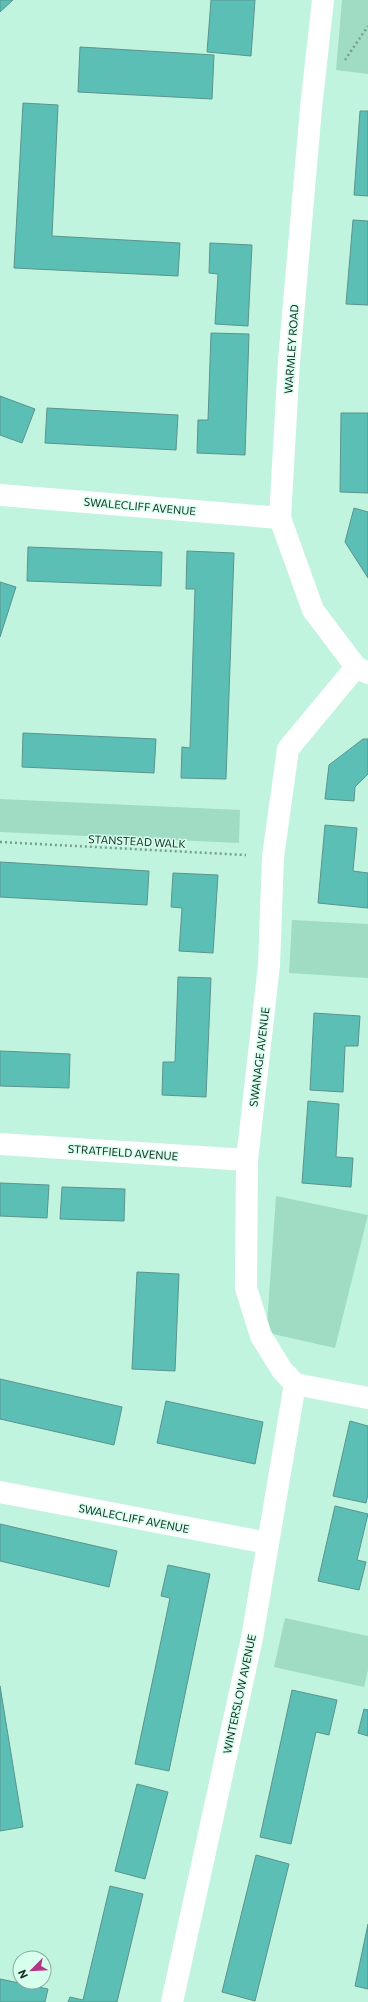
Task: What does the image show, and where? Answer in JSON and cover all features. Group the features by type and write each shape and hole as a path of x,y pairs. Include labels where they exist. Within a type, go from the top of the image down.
{"street":[{"name":"WARMLEY ROAD","path":"323,0 311,108 289,361 280,518 313,610 362,670"},
{"name":"SWALECLIFF AVENUE","path":"0,495 280,518"},
{"name":"SWANAGE AVENUE","path":"296,1384 282,1370 261,1336 246,1288 247,1160 269,965 273,856 288,749 362,670"},
{"name":"STRATFIELD AVENUE","path":"0,1144 247,1160"},
{"path":"296,1384 368,1398"},
{"name":"WINTERSLOW AVENUE","path":"172,2002 252,1638 296,1384"},
{"name":"SWALECLIFF AVENUE","path":"0,1492 268,1544"}],"path":[{"name":"STANSTEAD WALK","path":"0,842 273,856"}],"green space":[{"path":"342,0 368,0 368,74 336,70"},
{"path":"0,799 240,810 239,843 0,832"},
{"path":"292,920 368,924 368,978 289,973"},
{"path":"276,1196 368,1215 335,1348 273,1334 267,1324"},
{"path":"285,1618 368,1636 368,1670 364,1687 274,1667"}],"building":[{"path":"0,0 13,0 0,12"},
{"path":"211,0 255,0 251,56 207,52"},
{"path":"80,47 214,55 212,99 78,92"},
{"path":"23,103 58,105 52,236 180,243 178,276 14,268"},
{"path":"360,111 368,111 368,196 354,195"},
{"path":"353,220 368,221 368,305 346,304"},
{"path":"210,243 252,245 248,326 215,324 218,274 209,273"},
{"path":"211,333 249,334 245,455 197,453 198,420 208,420"},
{"path":"0,396 35,409 22,443 0,435"},
{"path":"47,408 178,415 176,450 45,443"},
{"path":"341,413 368,413 368,493 340,492"},
{"path":"354,508 368,512 368,578 345,542"},
{"path":"28,547 162,552 161,586 27,581"},
{"path":"187,551 234,553 226,779 181,778 182,747 190,748 195,589 186,589"},
{"path":"0,582 16,587 0,637"},
{"path":"23,733 156,739 154,773 22,767"},
{"path":"363,739 368,739 368,774 355,787 354,801 325,799 329,765"},
{"path":"325,825 357,828 353,871 368,873 368,908 318,903"},
{"path":"0,862 149,871 147,905 0,897"},
{"path":"173,873 218,875 213,953 179,951 182,908 171,907"},
{"path":"178,977 211,978 206,1097 162,1095 163,1062 175,1062"},
{"path":"314,1013 360,1016 358,1046 345,1046 343,1092 310,1090"},
{"path":"0,1051 70,1054 69,1088 0,1086"},
{"path":"308,1101 339,1104 336,1157 353,1158 351,1187 302,1183"},
{"path":"0,1183 49,1185 47,1218 0,1216"},
{"path":"62,1187 125,1189 124,1221 60,1219"},
{"path":"137,1272 179,1274 175,1371 132,1369"},
{"path":"0,1379 122,1407 114,1445 0,1419"},
{"path":"166,1401 263,1422 255,1464 157,1443"},
{"path":"350,1421 368,1426 368,1494 366,1503 333,1496"},
{"path":"335,1506 368,1514 357,1560 366,1562 359,1590 318,1581"},
{"path":"0,1524 117,1551 109,1587 0,1561"},
{"path":"168,1565 210,1574 169,1771 135,1764 170,1598 161,1596"},
{"path":"0,1686 23,1827 0,1831"},
{"path":"292,1690 337,1700 329,1735 316,1732 291,1844 260,1837"},
{"path":"364,1709 368,1710 368,1736 358,1733"},
{"path":"137,1784 168,1792 145,1879 115,1871"},
{"path":"256,1855 289,1864 255,2001 222,1992"},
{"path":"110,1886 143,1894 117,2002 68,2002 70,1997 83,2000"},
{"path":"368,1924 368,1989 355,1986"},
{"path":"0,1979 12,1982 12,1990 48,1990 45,2002 0,2002"}]}
